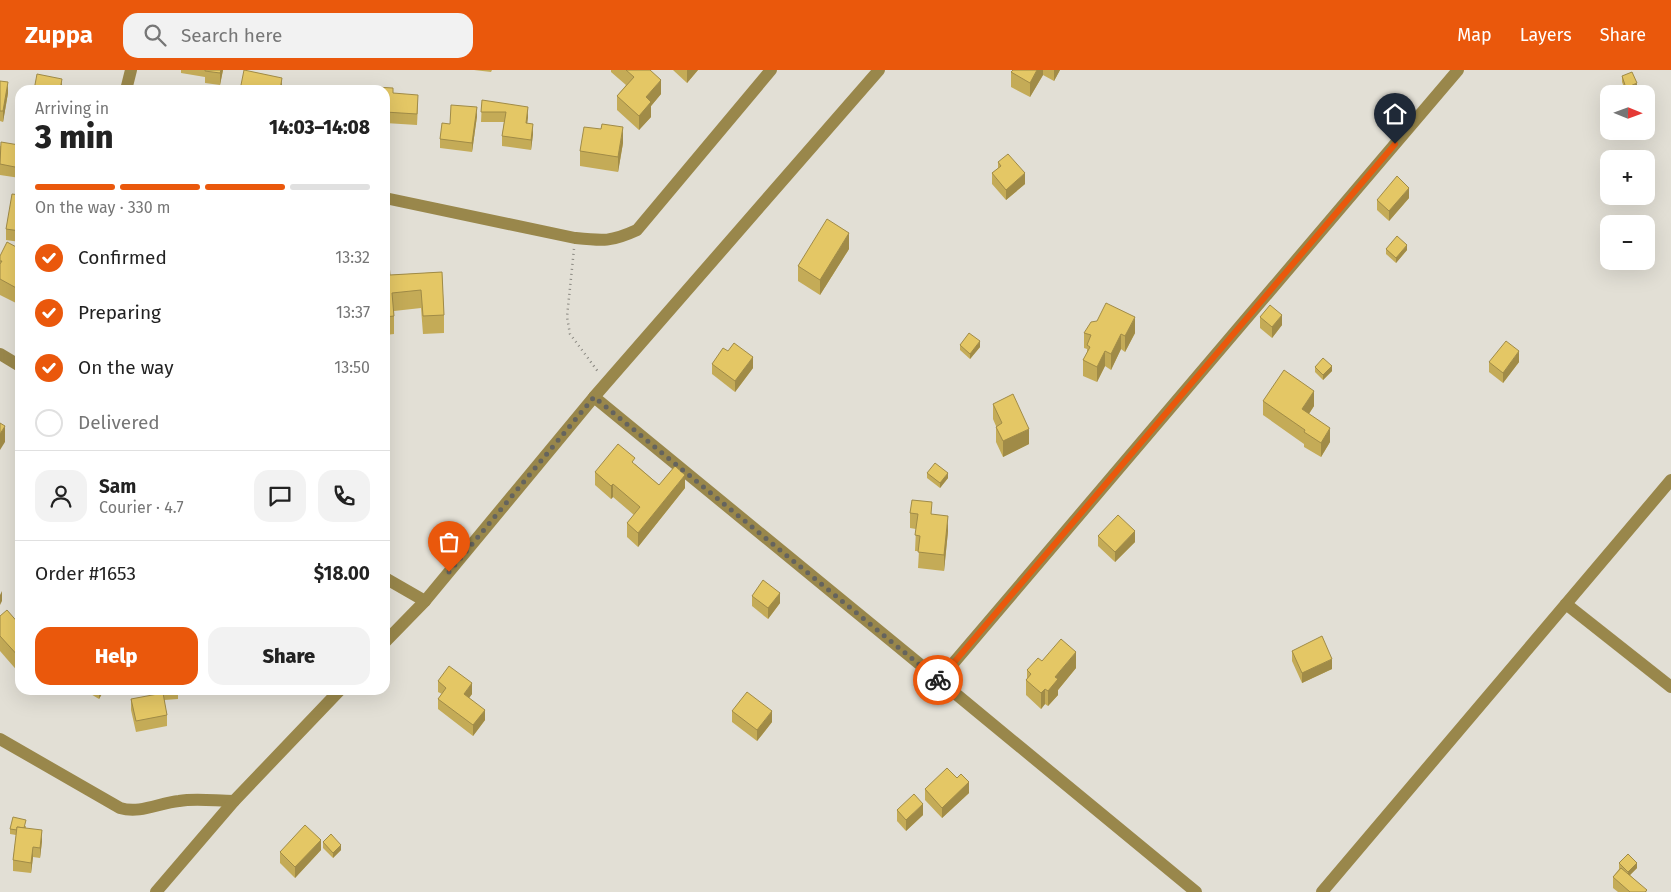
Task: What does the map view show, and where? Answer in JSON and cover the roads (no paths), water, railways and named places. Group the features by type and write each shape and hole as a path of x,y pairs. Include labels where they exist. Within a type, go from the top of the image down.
{"street":[{"path":"127,85 131,70"},
{"path":"390,199 575,238 600,241 619,238 637,230 771,70"},
{"path":"390,637 425,601 594,397 879,70"},
{"path":"939,680 1458,70"},
{"path":"0,354 15,363"},
{"path":"594,397 1196,892"},
{"path":"1322,892 1671,480"},
{"path":"390,581 425,601"},
{"path":"1566,604 1671,687"},
{"path":"156,892 234,801 335,695"},
{"path":"0,739 120,808 128,810 154,808 179,801 234,801"}]}
